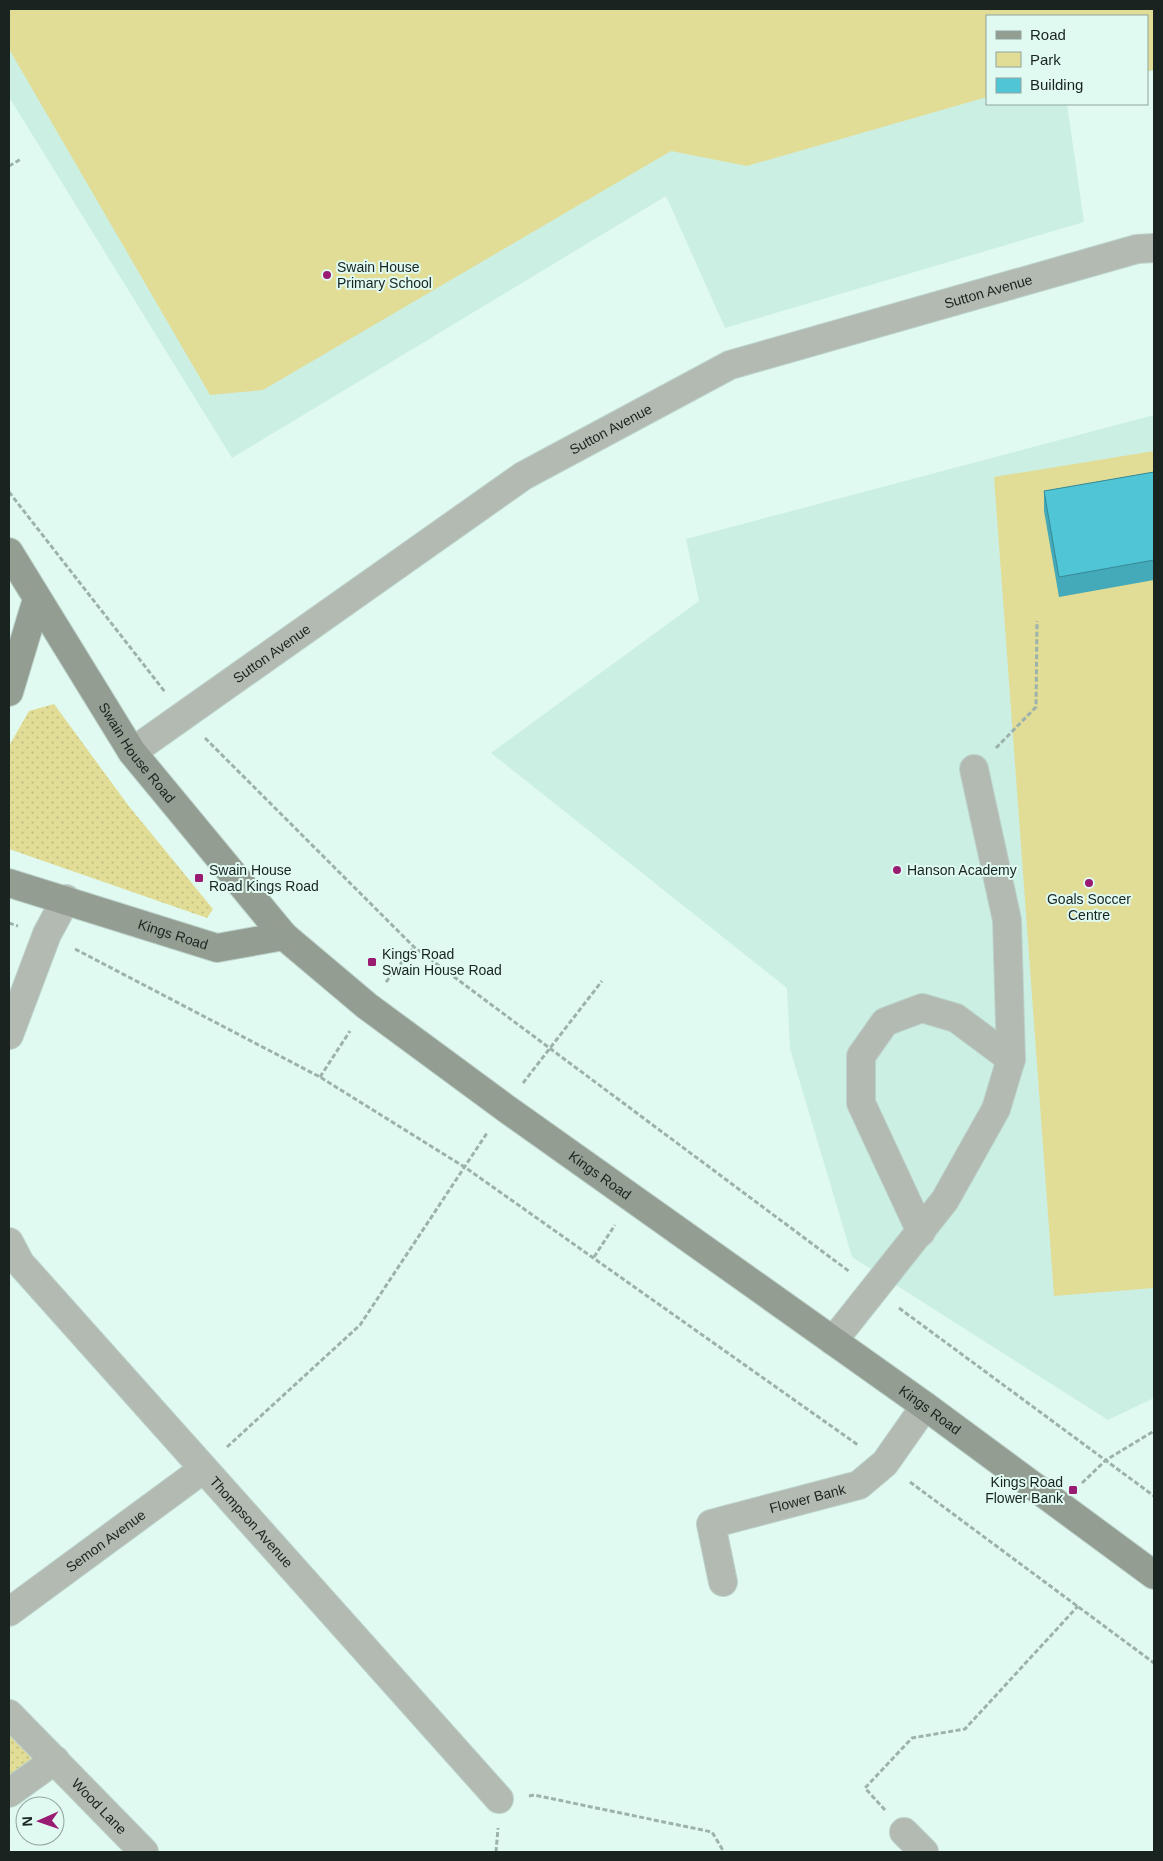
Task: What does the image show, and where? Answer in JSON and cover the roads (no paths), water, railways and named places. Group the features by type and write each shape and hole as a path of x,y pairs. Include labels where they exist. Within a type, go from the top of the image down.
{"street":[{"name":"Sutton Avenue","path":"132,752 523,476 730,365 1137,249 1154,248"},
{"name":"Swain House Road","path":"9,552 132,752 284,936"},
{"path":"9,692 37,599"},
{"path":"833,1341 873,1288 921,1232 945,1200 996,1109 1011,1059 1007,920 974,769"},
{"name":"Kings Road","path":"9,882 217,948 284,936 367,1006 504,1107 925,1406 1154,1575"},
{"path":"9,1035 47,934 66,899"},
{"path":"921,1232 861,1103 861,1056 885,1022 922,1008 956,1018 1011,1059"},
{"name":"Thompson Avenue","path":"9,1242 20,1263 202,1470 499,1799"},
{"name":"Flower Bank","path":"723,1582 711,1524 859,1485 885,1463 925,1406"},
{"name":"Semon Avenue","path":"9,1612 202,1470"},
{"name":"Wood Lane","path":"9,1714 144,1852"},
{"path":"9,1793 55,1760"},
{"path":"904,1832 924,1852"}],"place":[{"name":"Swain House Primary School","path":"327,275"},
{"name":"Hanson Academy","path":"897,870"},
{"name":"Swain House Road Kings Road","path":"199,878"},
{"name":"Goals Soccer Centre","path":"1089,883"},
{"name":"Kings Road Swain House Road","path":"372,962"},
{"name":"Kings Road Flower Bank","path":"1073,1490"}]}
